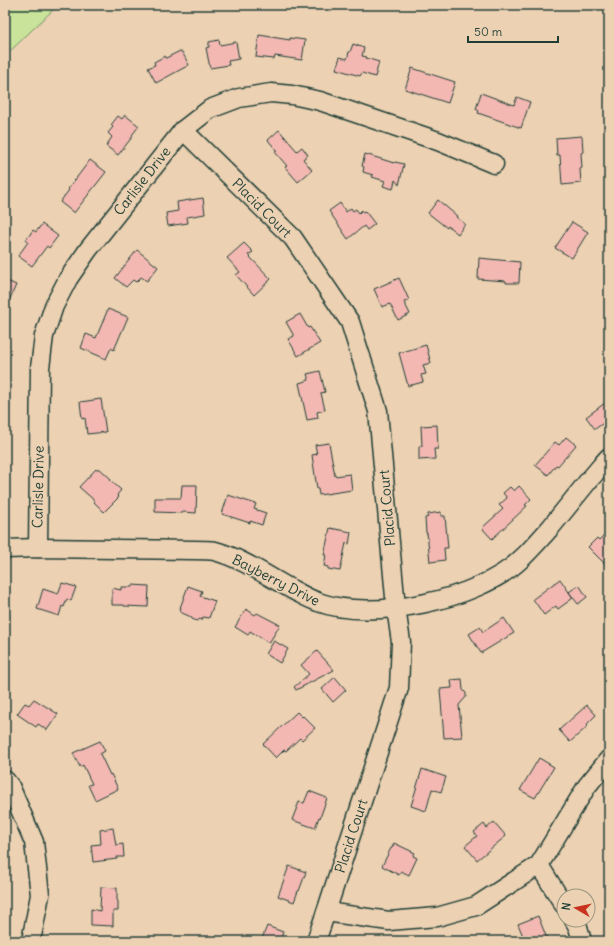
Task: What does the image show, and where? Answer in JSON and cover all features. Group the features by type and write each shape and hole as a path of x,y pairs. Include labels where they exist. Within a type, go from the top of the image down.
{"street":[{"name":"Carlisle Drive","path":"38,548 40,368 44,336 54,306 68,279 88,250 183,130 210,109 239,98 271,94 292,95 320,101 438,141 494,164"},
{"name":"Placid Court","path":"183,130 293,238 350,322 378,411 396,608 401,642 399,688 316,941"},
{"name":"Bayberry Drive","path":"5,549 38,548 213,551 232,557 311,600 325,605 345,609 369,610 396,608 450,597 473,589 498,577 520,561 535,545 609,457"},
{"path":"326,912 389,921 437,916 476,906 539,865 586,786 609,759"},
{"path":"5,780 10,786 34,842 40,895 31,941"},
{"path":"539,865 556,892"},
{"path":"578,928 582,941"}],"green space":[{"path":"5,5 58,5 5,56"}],"building":[{"path":"259,35 290,40 290,38 305,40 302,60 275,56 274,59 256,57"},
{"path":"219,40 220,45 236,42 239,59 228,61 229,65 210,68 206,48 209,47 209,42"},
{"path":"353,44 364,48 362,56 379,62 375,77 362,73 360,76 336,69 340,57 347,59"},
{"path":"180,51 189,65 156,83 148,68 155,65 154,62 165,56 166,58"},
{"path":"412,68 455,82 448,103 405,89"},
{"path":"481,93 514,105 517,97 530,102 521,128 478,113 479,111 476,109"},
{"path":"125,115 139,126 118,155 106,146 112,137 108,133 113,127 111,125 118,116 122,119"},
{"path":"279,130 297,151 302,147 308,155 303,159 312,170 298,182 285,167 287,166 275,152 277,151 268,140"},
{"path":"582,136 583,152 581,153 581,183 562,185 560,155 557,155 556,138"},
{"path":"365,154 394,163 404,164 399,185 395,180 393,189 383,186 385,181 372,177 373,175 363,172 364,167 362,166"},
{"path":"90,160 106,172 74,213 60,202"},
{"path":"203,198 205,214 187,217 188,223 168,226 166,213 178,211 177,202"},
{"path":"438,200 465,224 458,234 448,226 447,228 428,213"},
{"path":"340,203 346,212 351,208 353,211 356,209 359,213 362,210 363,212 365,211 375,224 367,230 364,226 348,239 329,211"},
{"path":"572,222 588,232 572,258 555,248"},
{"path":"42,224 58,236 49,248 47,246 32,266 18,256 28,242 26,240 33,230 36,232"},
{"path":"244,243 253,252 248,255 271,279 254,295 236,275 240,272 227,258"},
{"path":"137,250 158,267 147,281 141,277 136,282 133,280 126,287 115,278"},
{"path":"479,258 520,262 519,283 506,283 506,281 478,279"},
{"path":"399,278 409,300 404,302 410,314 398,320 390,304 382,307 374,289"},
{"path":"5,280 16,285 5,310"},
{"path":"108,309 128,317 114,350 111,348 106,359 81,348 86,334 96,338"},
{"path":"300,314 308,328 310,327 320,343 298,356 288,339 294,336 286,322"},
{"path":"426,345 431,363 423,365 426,374 421,375 423,382 408,386 399,353"},
{"path":"320,371 325,392 321,393 325,410 317,412 318,418 307,420 299,383 309,380 307,374"},
{"path":"101,399 106,432 87,434 85,418 82,419 80,402"},
{"path":"609,400 609,419 595,429 586,417"},
{"path":"437,425 438,449 434,449 435,459 419,460 419,446 422,446 421,426"},
{"path":"566,437 576,445 548,475 535,465 555,442 559,445"},
{"path":"329,443 335,476 350,474 352,490 319,495 312,455 317,454 315,445"},
{"path":"99,468 121,490 117,495 119,497 104,512 94,502 95,501 79,487 96,469 97,470"},
{"path":"182,485 197,485 196,513 155,512 155,498 181,498"},
{"path":"519,486 531,499 525,505 527,506 492,539 482,528 503,509 499,505 507,498 503,493 510,487 514,491"},
{"path":"228,495 256,504 254,509 266,513 262,525 250,521 250,523 222,514"},
{"path":"441,512 441,516 445,516 448,548 444,548 445,560 430,562 425,518 428,517 428,514"},
{"path":"330,528 351,532 349,544 346,543 340,571 328,569 328,567 324,566 326,555 324,555"},
{"path":"609,530 609,568 588,547 597,538 599,540"},
{"path":"560,579 573,598 558,609 556,606 544,615 533,599"},
{"path":"62,583 76,587 71,601 67,599 64,607 62,606 59,616 37,609 43,589 58,594"},
{"path":"132,585 149,586 148,607 112,605 112,588 121,590 121,587 132,587"},
{"path":"579,585 587,597 578,604 569,592"},
{"path":"188,586 202,591 200,596 215,601 209,618 203,617 202,620 200,619 197,621 180,612"},
{"path":"246,609 255,615 257,613 280,625 269,643 250,631 248,635 235,627"},
{"path":"504,618 514,633 481,653 469,634 480,627 483,632"},
{"path":"274,641 288,649 280,663 266,654"},
{"path":"317,651 334,670 296,690 294,687 309,674 301,665"},
{"path":"335,677 346,690 333,702 322,689"},
{"path":"462,679 463,690 466,693 466,697 459,705 462,737 444,738 440,689 452,688 451,680"},
{"path":"34,699 58,714 47,730 38,724 36,727 17,714 25,703 29,705"},
{"path":"587,705 596,715 587,724 588,726 570,742 559,730"},
{"path":"297,712 315,728 302,740 300,738 276,758 263,744"},
{"path":"100,741 105,751 100,754 118,789 95,800 88,785 92,784 83,765 80,767 73,753"},
{"path":"539,758 554,767 535,798 520,790"},
{"path":"422,769 446,777 441,792 432,789 426,811 411,806"},
{"path":"309,791 327,798 315,828 292,820 299,802 304,803"},
{"path":"494,822 506,836 477,860 465,846 477,836 474,832 484,824 487,828"},
{"path":"113,828 116,845 123,844 124,857 93,862 91,845 101,844 100,830"},
{"path":"394,843 415,853 413,856 417,858 409,875 401,871 399,875 382,866"},
{"path":"289,866 306,872 294,902 278,896"},
{"path":"101,887 117,888 118,911 113,911 113,926 91,925 91,909 100,911"},
{"path":"538,916 548,941 525,941 518,924"},
{"path":"267,926 283,932 280,941 261,941"}]}
